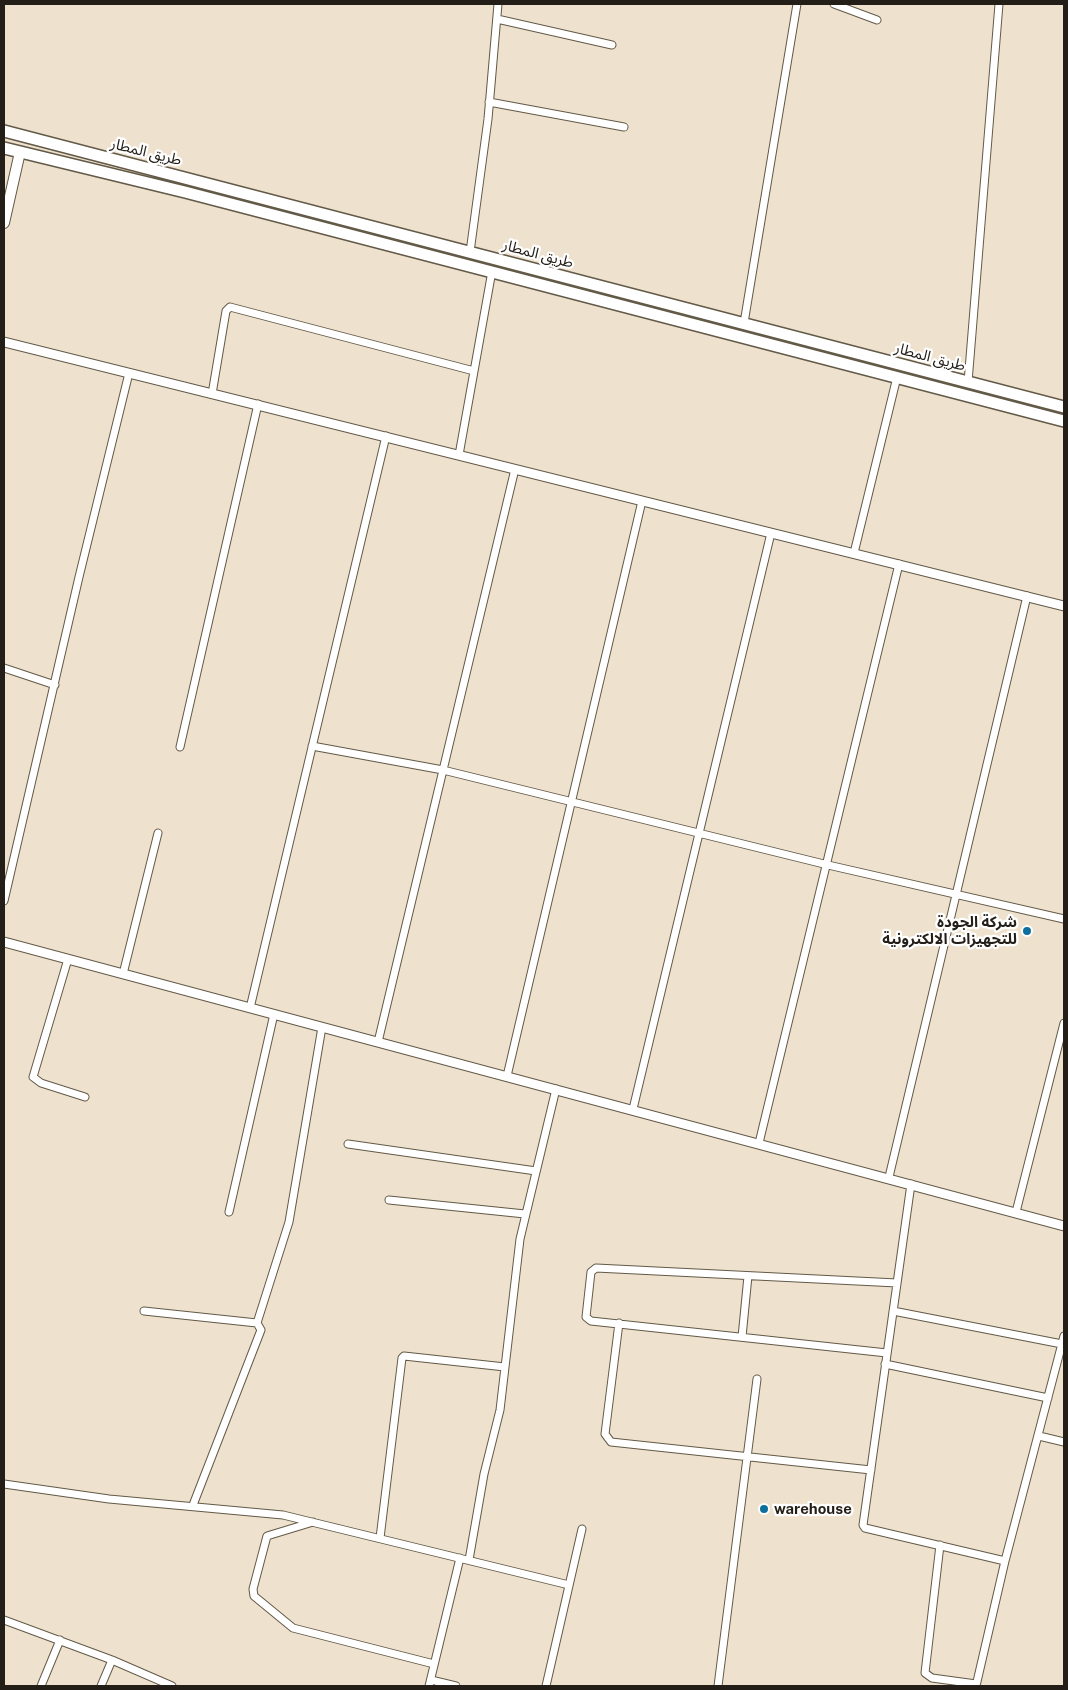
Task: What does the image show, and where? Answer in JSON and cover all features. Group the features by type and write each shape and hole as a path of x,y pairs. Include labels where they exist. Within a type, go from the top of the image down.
{"highway":[{"name":"طريق المطار","path":"4,131 1064,407"},
{"name":"طريق المطار","path":"4,148 137,179 360,239 492,271 1064,421"},
{"path":"360,239 362,223"},
{"path":"816,356 818,343"}],"main road":[{"path":"4,223 20,152"}],"street":[{"path":"470,252 489,102 498,4"},
{"path":"744,323 797,4"},
{"path":"834,4 877,20"},
{"path":"968,382 999,4"},
{"path":"496,19 612,45"},
{"path":"489,102 624,127"},
{"path":"459,455 492,271"},
{"path":"212,394 226,311 230,307 474,370"},
{"path":"4,342 1064,606"},
{"path":"4,901 79,577 129,373"},
{"path":"854,553 897,377"},
{"path":"180,747 258,404"},
{"path":"250,1008 386,436"},
{"path":"378,1042 514,469"},
{"path":"507,1076 642,501"},
{"path":"633,1110 771,533"},
{"path":"759,1143 828,865 899,564"},
{"path":"889,1177 958,895 1027,596"},
{"path":"4,668 55,685"},
{"path":"312,746 443,770 828,865 1064,919"},
{"path":"123,974 158,832"},
{"path":"4,942 889,1177 1064,1226"},
{"path":"68,960 33,1077 40,1083 85,1097"},
{"path":"228,1212 274,1014"},
{"path":"1016,1212 1064,1023"},
{"path":"257,1323 291,1211 322,1027"},
{"path":"469,1560 484,1474 497,1428 520,1239 556,1089"},
{"path":"348,1144 536,1171"},
{"path":"911,1184 864,1526 1005,1561"},
{"path":"389,1200 525,1214"},
{"path":"887,1352 591,1321 586,1317 592,1272 594,1269 897,1283"},
{"path":"742,1336 748,1276"},
{"path":"144,1311 257,1323 262,1330 192,1505"},
{"path":"893,1312 1062,1344"},
{"path":"619,1323 606,1438 614,1444 871,1470"},
{"path":"940,1545 925,1673 932,1678 976,1685 1005,1561 1064,1336"},
{"path":"380,1538 402,1358 404,1356 505,1367"},
{"path":"886,1364 1048,1398"},
{"path":"718,1686 757,1378"},
{"path":"1038,1436 1064,1442"},
{"path":"4,1484 109,1499 268,1513 313,1521 568,1585"},
{"path":"313,1521 267,1536 253,1590 254,1596 293,1628 434,1664"},
{"path":"546,1686 582,1529"},
{"path":"456,1686 430,1683 460,1558"},
{"path":"4,1620 112,1660 161,1684 172,1686"},
{"path":"41,1686 60,1640"},
{"path":"101,1686 112,1660"}],"place":[{"name":"شركة الجودة للتجهيزات الالكترونية","path":"1027,931"},
{"name":"warehouse","path":"764,1509"}]}
